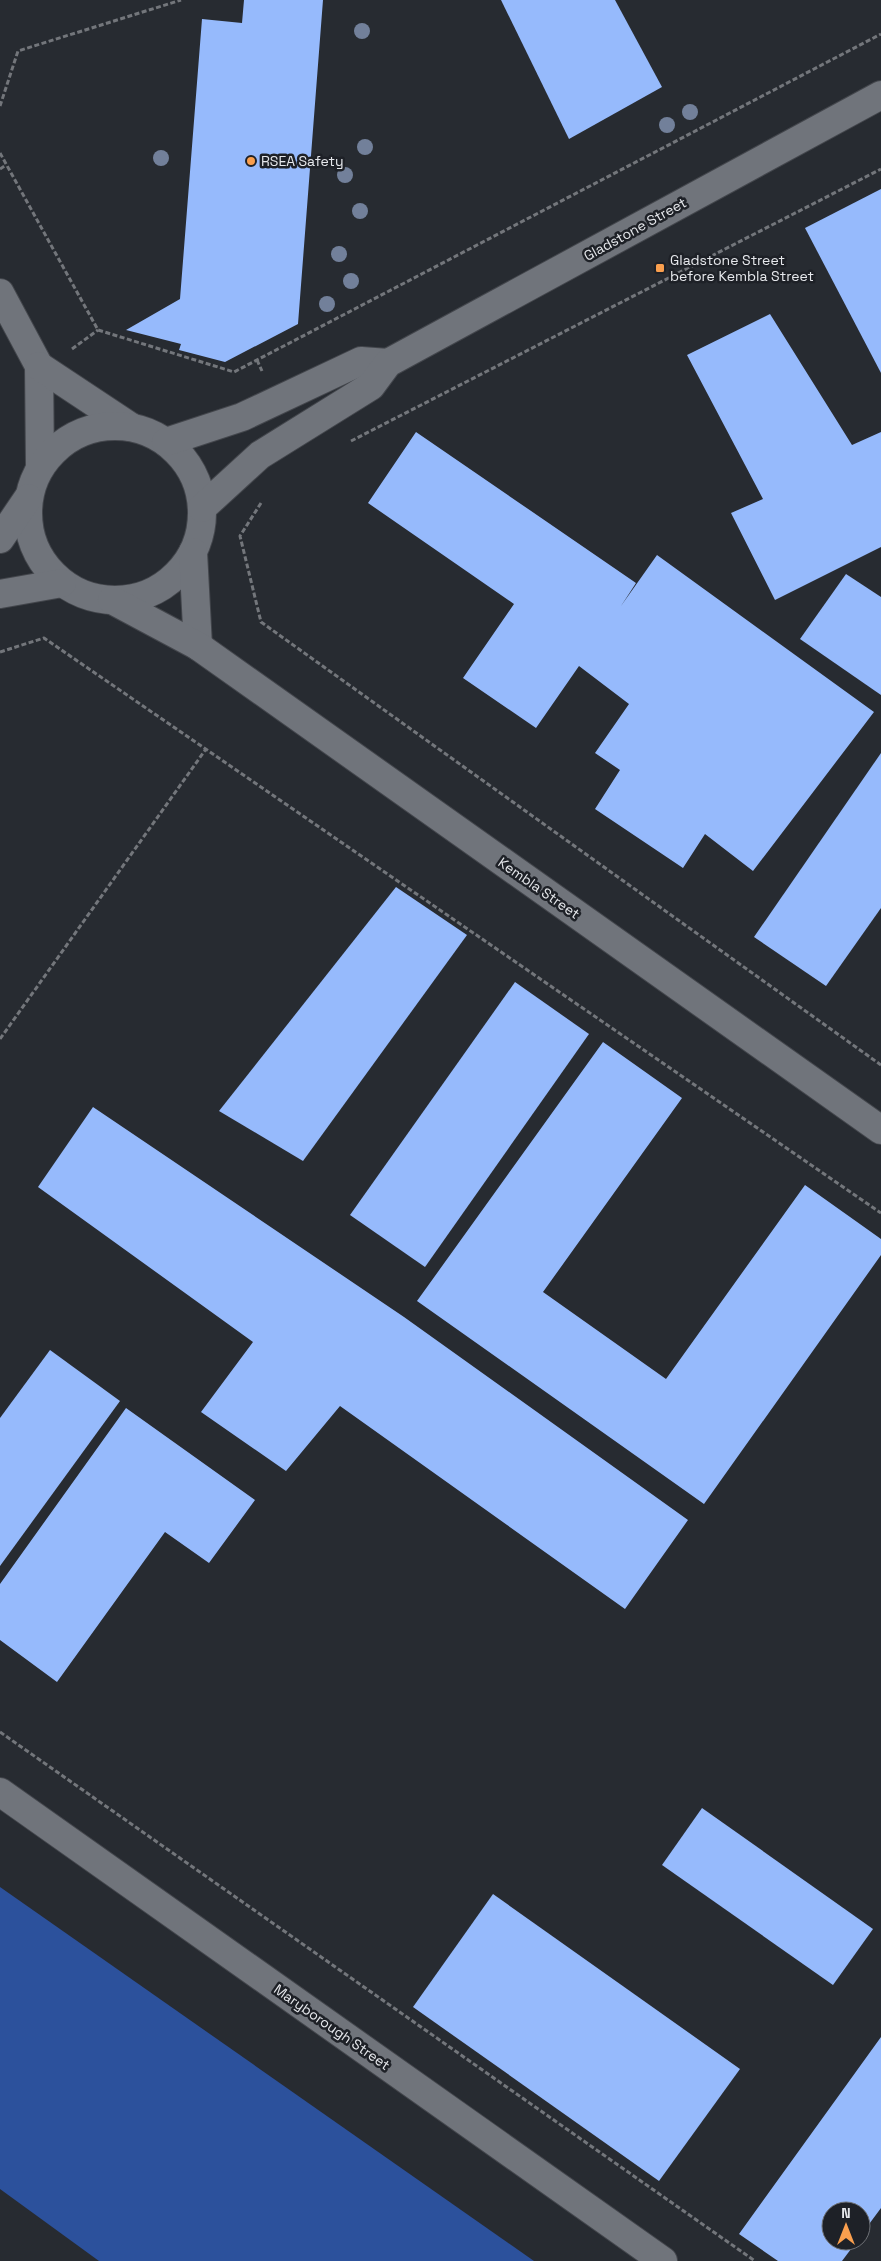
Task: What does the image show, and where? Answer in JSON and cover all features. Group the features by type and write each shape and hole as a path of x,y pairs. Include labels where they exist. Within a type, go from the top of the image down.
{"street":[{"name":"Gladstone Street","path":"202,508 260,455 372,386 388,363 881,95"},
{"path":"0,293 39,366 40,467"},
{"path":"166,442 242,417 361,361 388,363"},
{"path":"39,366 131,427"},
{"path":"0,539 28,498 40,467 52,451 72,436 96,427 121,426 144,430 166,442 185,460 197,483 202,508 201,531 193,552 179,573 159,588 136,598 112,600 86,595 62,583 45,566 33,546 27,522 28,498"},
{"path":"193,552 198,646"},
{"path":"0,594 62,583"},
{"name":"Kembla Street","path":"112,600 198,646 881,1130"},
{"name":"Maryborough Street","path":"0,1792 663,2261"}],"path":[{"path":"0,106 18,52 181,0"},
{"path":"0,153 98,330 234,372 881,34"},
{"path":"0,169 6,165"},
{"path":"344,444 881,169"},
{"path":"70,350 98,330"},
{"path":"263,499 240,536 261,622 881,1065"},
{"path":"0,652 44,638 881,1213"},
{"path":"0,1039 206,748"},
{"path":"0,1732 755,2261"}],"shaded area":[{"path":"0,1887 534,2261 99,2261 0,2189"}],"building":[{"name":"RSEA Safety","path":"244,0 323,0 298,324 225,362 179,350 181,344 126,330 180,299 202,19 242,23"},
{"path":"501,0 615,0 662,87 569,139"},
{"path":"881,189 881,373 805,228"},
{"path":"770,314 852,445 881,432 881,547 775,600 731,513 763,499 687,355"},
{"path":"416,432 636,583 621,606 657,555 874,712 753,871 705,834 683,868 595,809 620,770 595,753 629,704 579,666 536,728 463,678 514,604 368,503"},
{"path":"846,574 881,597 881,695 800,639"},
{"path":"881,753 881,908 826,986 754,937"},
{"path":"396,887 467,935 303,1161 219,1111"},
{"path":"515,982 589,1034 425,1267 350,1215"},
{"path":"603,1042 682,1098 543,1292 666,1379 805,1185 881,1239 881,1255 704,1504 417,1301"},
{"path":"93,1107 404,1317 688,1520 625,1609 340,1406 286,1471 201,1412 253,1342 38,1187"},
{"path":"50,1350 120,1401 0,1566 0,1418"},
{"path":"126,1408 255,1500 209,1563 165,1532 57,1682 0,1640 0,1584"},
{"path":"702,1808 873,1929 833,1985 662,1865"},
{"path":"493,1894 740,2069 659,2181 413,2007"},
{"path":"881,2037 881,2208 871,2222 871,2201 821,2201 821,2251 850,2251 842,2261 778,2261 739,2234"}],"place":[{"name":"RSEA Safety","path":"251,161"},
{"name":"Gladstone Street before Kembla Street","path":"660,268"}]}
